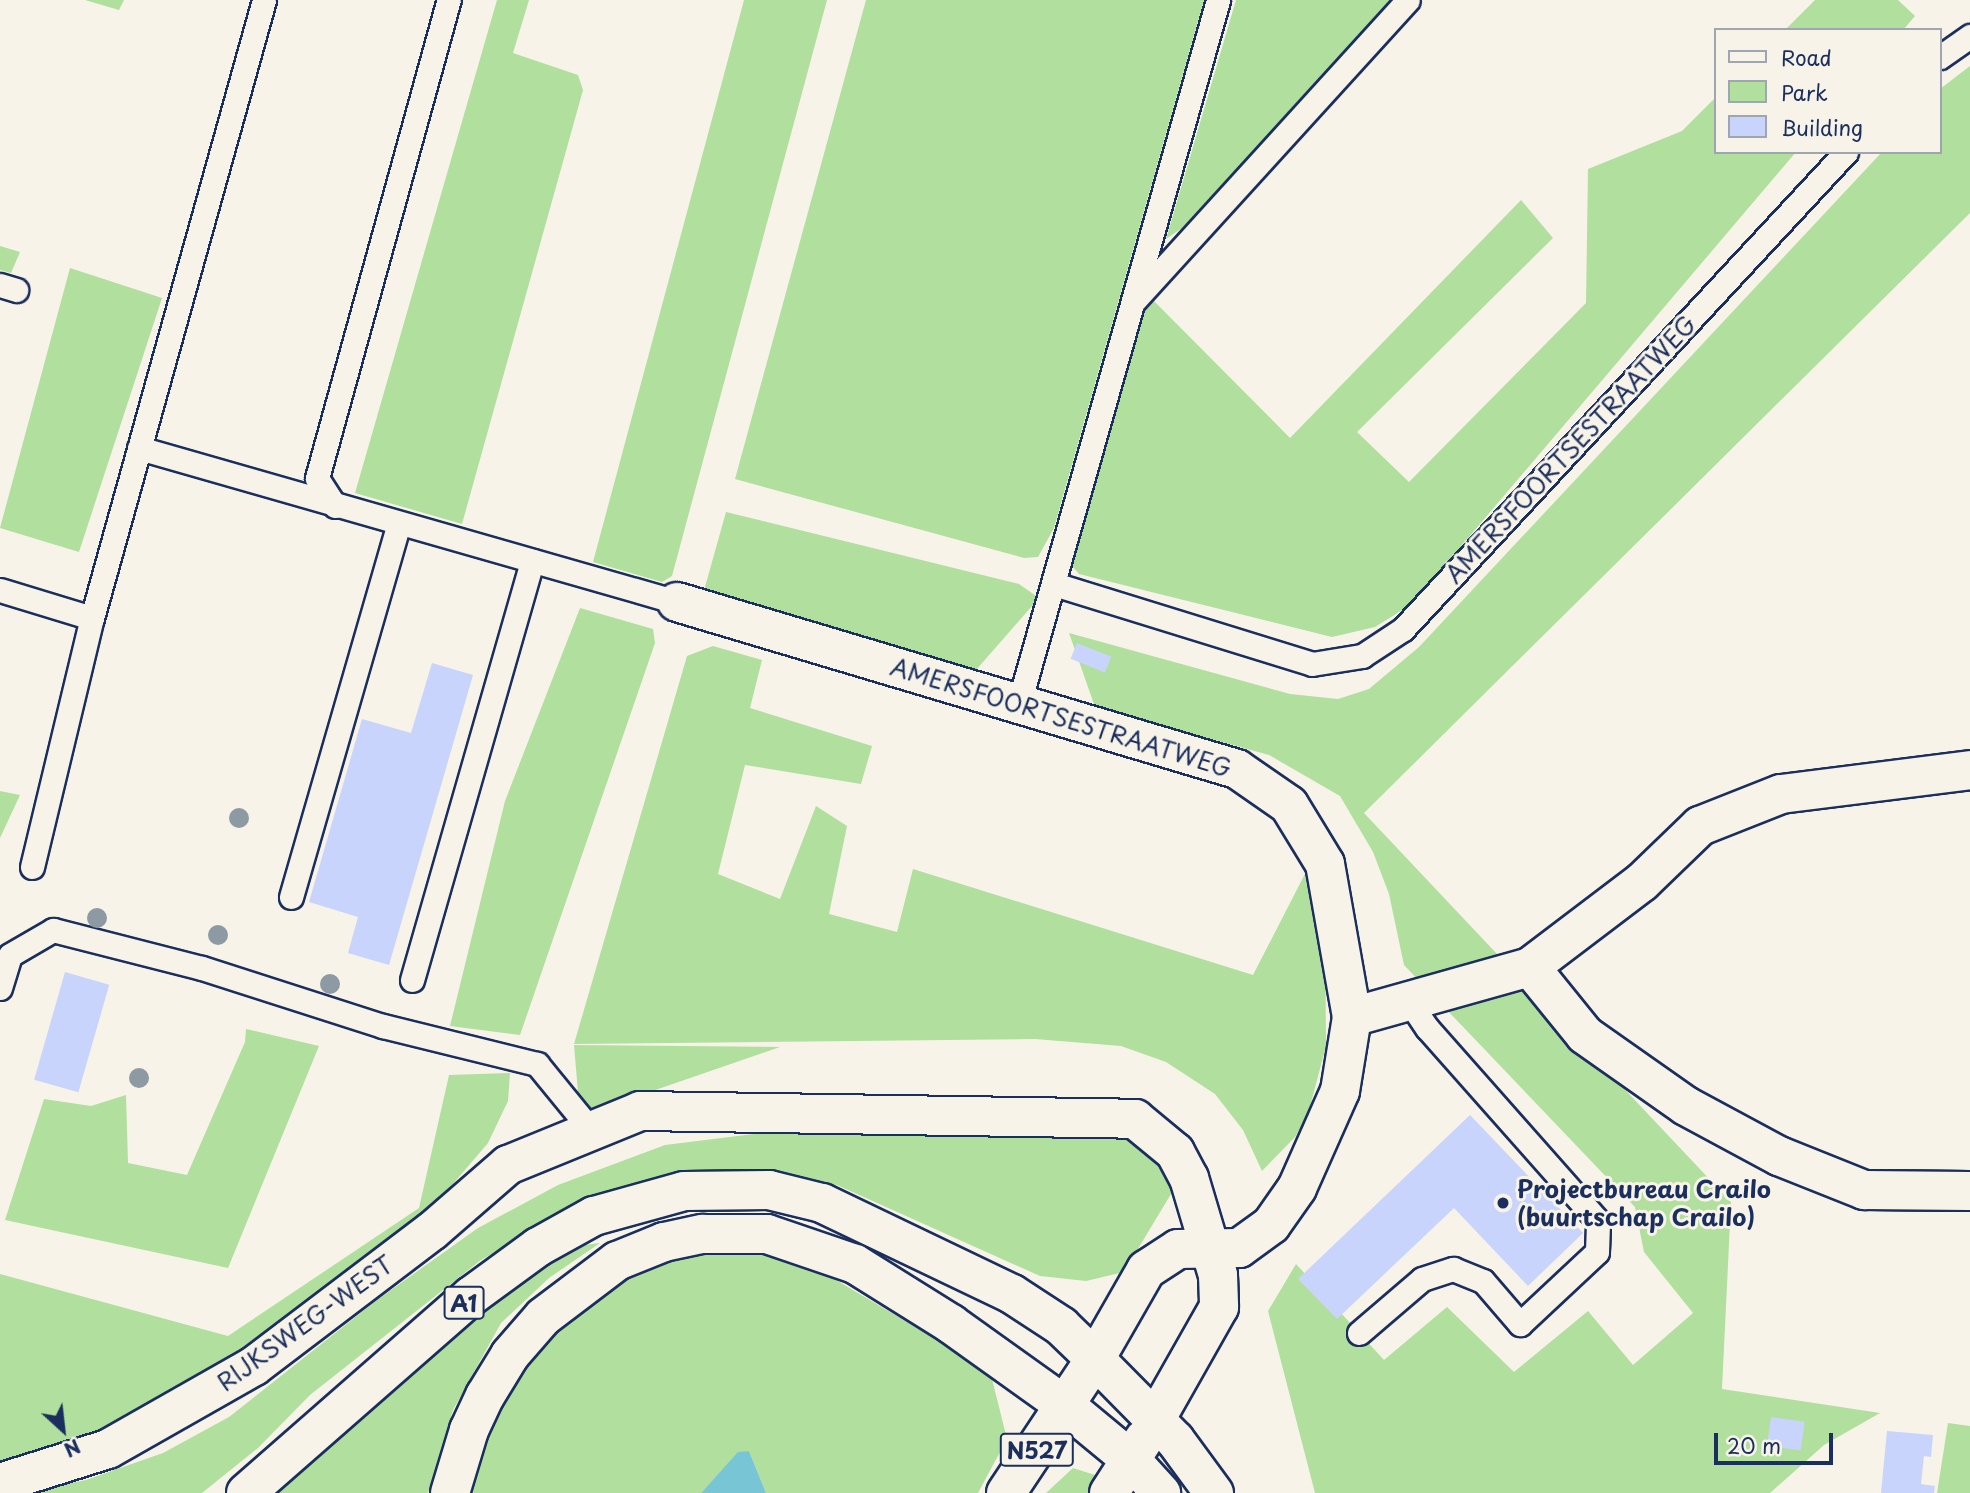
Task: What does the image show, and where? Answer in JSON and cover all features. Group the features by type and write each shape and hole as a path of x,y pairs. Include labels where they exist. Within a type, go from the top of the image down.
{"main road":[{"name":"AMERSFOORTSESTRAATWEG","path":"677,602 1237,769 1289,805 1325,864 1352,1017 1340,1091 1297,1188 1271,1225 1224,1250"},
{"path":"1352,1017 1410,1003 1530,967 1642,883 1700,826 1782,794 1970,770"},
{"path":"1530,967 1585,1035 1686,1106 1779,1156 1864,1190 1970,1191"},
{"path":"591,1129 640,1111 1135,1119 1175,1152 1224,1250 1218,1275 1219,1307 1132,1460 1109,1493"},
{"name":"RIJKSWEG-WEST","path":"0,1483 108,1449 254,1366 432,1231 508,1165 591,1129"},
{"name":"A1","path":"246,1493 471,1296 538,1247 594,1216 684,1191 769,1190 822,1203 1012,1294 1061,1326 1095,1359"},
{"path":"450,1493 469,1430 485,1396 510,1355 543,1317 617,1261 664,1242 703,1234 766,1234 855,1264 951,1324 1067,1407 1132,1460 1161,1493"},
{"path":"1214,1493 1155,1420 1095,1359 1146,1270 1178,1249 1224,1250"},
{"name":"N527","path":"1006,1493 1067,1407 1095,1359"}],"lane":[{"path":"32,867 92,618 264,0"},
{"path":"335,506 317,478 449,0"},
{"path":"1019,703 1218,0"},
{"path":"1129,307 1408,0"},
{"path":"1942,56 1970,36"},
{"name":"AMERSFOORTSESTRAATWEG","path":"1054,584 1312,664 1362,656 1403,629 1844,154"},
{"path":"139,448 677,602"},
{"path":"291,897 400,524"},
{"path":"412,980 532,561"},
{"path":"0,590 92,618"},
{"path":"0,988 10,955 53,930 202,968 383,1026 537,1064 591,1129"},
{"path":"1359,1333 1422,1279 1452,1269 1483,1282 1520,1324 1597,1252 1598,1221 1427,1028 1410,1003"}],"green space":[{"path":"85,0 124,0 119,10"},
{"path":"497,0 529,0 513,53 578,75 583,90 462,524 355,493"},
{"path":"744,0 827,0 672,576 662,582 593,562"},
{"path":"866,0 1204,0 1054,528 1038,557 1024,558 735,479"},
{"path":"1236,0 1397,0 1195,219 1166,239"},
{"path":"1815,0 1898,0 1915,16 1905,28 1787,28"},
{"path":"1970,66 1970,213 1364,813 1731,1202 1722,1389 1880,1413 1824,1445 1770,1493 1315,1493 1268,1311 1296,1264 1384,1360 1447,1307 1514,1372 1588,1311 1633,1365 1693,1313 1644,1252 1635,1207 1404,965 1389,894 1373,852 1340,796 1269,755 1095,707 1069,633 1290,694 1338,699 1369,689 1419,647 1880,154 1942,154 1942,87"},
{"path":"1714,99 1714,154 1794,154 1412,604 1375,627 1332,637 1079,574 1069,562 1148,295 1290,438 1521,200 1553,238 1357,432 1409,482 1586,303 1588,169 1682,131"},
{"path":"0,246 20,252 11,273 0,270"},
{"path":"70,268 162,298 79,552 0,528"},
{"path":"726,512 1019,584 1039,598 969,678 708,595 705,587"},
{"path":"580,608 653,629 655,643 520,1035 450,1026 505,801"},
{"path":"713,646 762,660 750,708 872,746 861,784 745,765 718,874 780,899 816,806 847,826 829,914 897,932 913,869 1253,975 1308,868 1325,911 1326,1046 1308,1114 1295,1137 1262,1171 1243,1130 1215,1094 1166,1062 1121,1046 1035,1039 574,1044 687,656"},
{"path":"0,791 20,795 0,838"},
{"path":"246,1029 319,1046 228,1268 5,1220 44,1099 91,1106 126,1095 128,1163 187,1175 245,1042"},
{"path":"574,1045 780,1047 580,1116"},
{"path":"510,1073 508,1101 488,1143 440,1199 394,1236 197,1381 117,1424 0,1465 0,1274 228,1336 419,1208 449,1075"},
{"path":"818,1126 1121,1134 1147,1151 1171,1185 1171,1194 1124,1272 1086,1281 1040,1276 837,1185 744,1170 661,1183 561,1215 481,1260 310,1395 258,1448 202,1493 17,1493 86,1480 163,1453 229,1417 377,1300 478,1228 558,1185 665,1145"},
{"path":"600,1243 549,1278 501,1323 453,1410 428,1493 266,1493 516,1283 577,1246"},
{"path":"752,1249 814,1267 990,1371 1007,1439 978,1493 766,1493 749,1451 738,1453 701,1493 465,1493 490,1411 559,1320 647,1263 696,1253"},
{"path":"1948,1423 1970,1426 1970,1493 1937,1493"},
{"path":"1073,1468 1095,1475 1097,1493 1046,1493"}],"water":[{"path":"749,1451 766,1493 701,1493 738,1452"}],"building":[{"path":"1077,643 1111,657 1105,673 1071,659"},
{"path":"432,663 473,675 389,965 348,953 358,917 309,902 362,719 411,733"},
{"path":"65,972 109,985 78,1092 34,1080"},
{"path":"1470,1115 1583,1233 1528,1286 1454,1208 1337,1319 1298,1279"},
{"path":"1771,1417 1805,1422 1801,1450 1767,1446"},
{"path":"1887,1431 1933,1435 1931,1457 1924,1456 1921,1484 1935,1486 1934,1493 1881,1493"}],"place":[{"name":"Projectbureau Crailo (buurtschap Crailo)","path":"1503,1203"}]}
